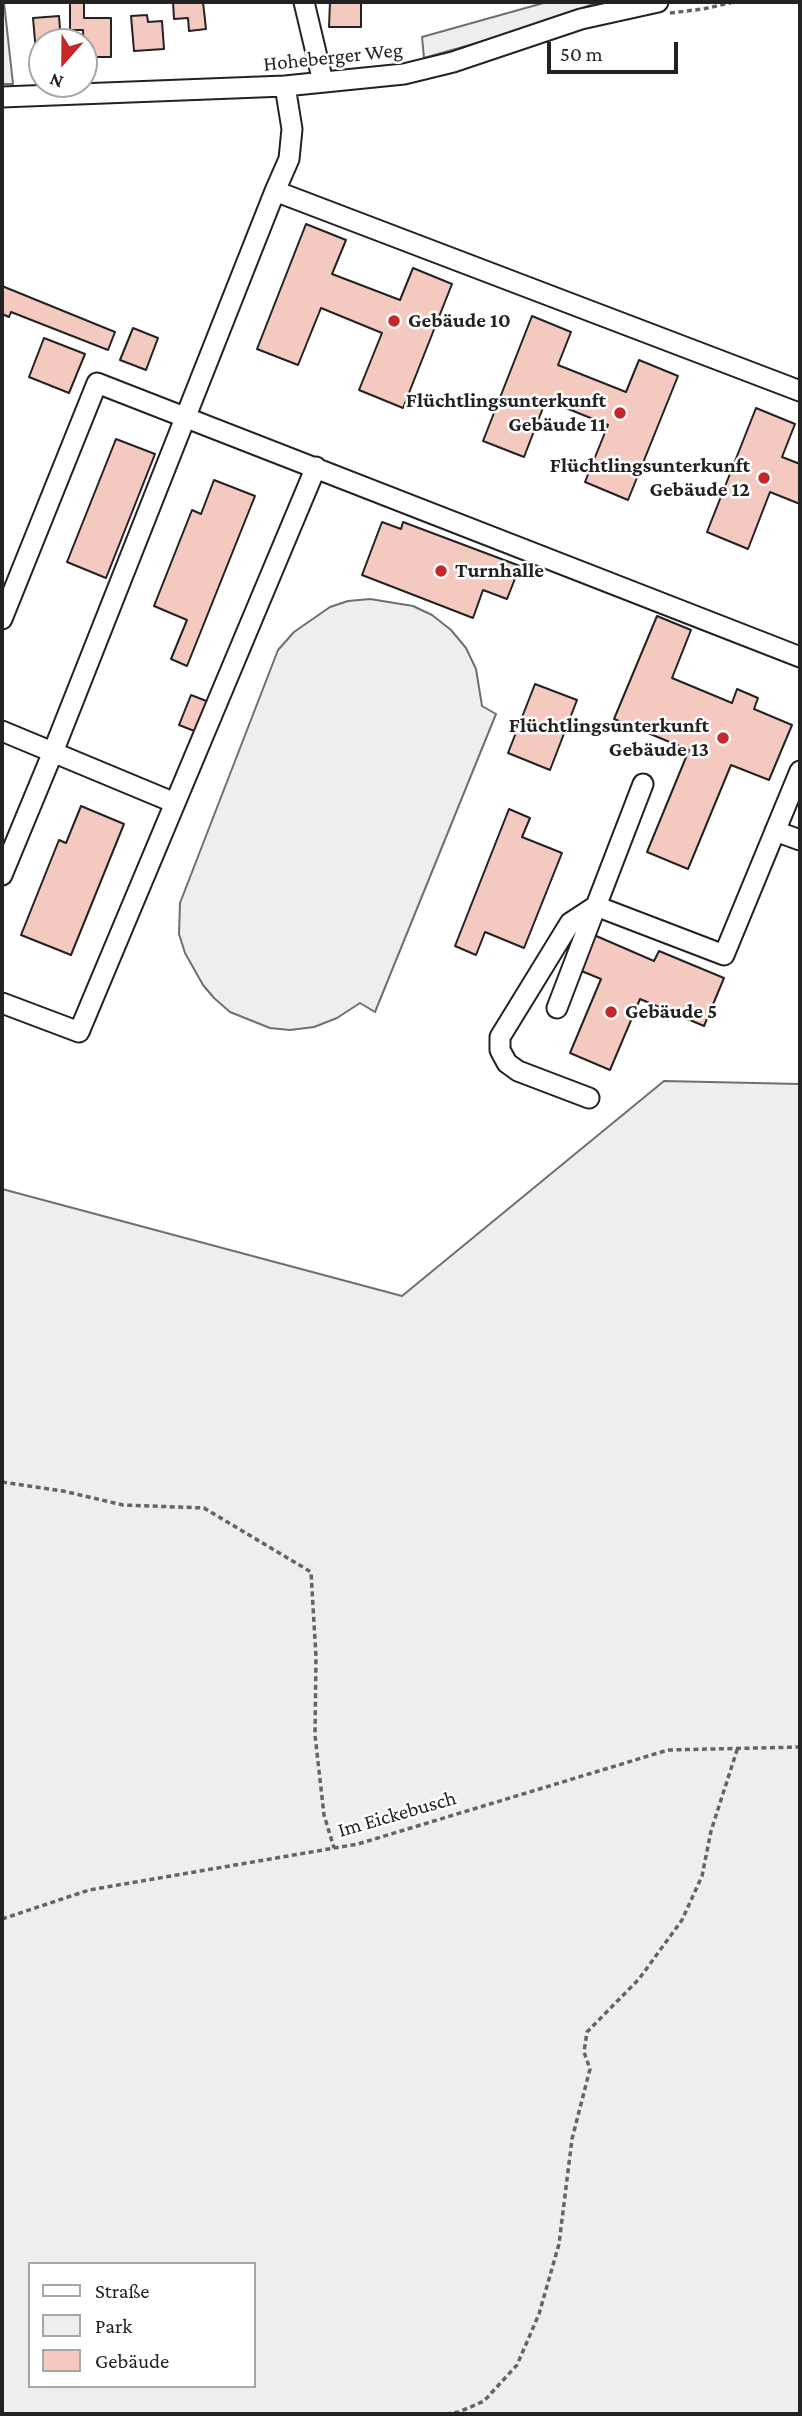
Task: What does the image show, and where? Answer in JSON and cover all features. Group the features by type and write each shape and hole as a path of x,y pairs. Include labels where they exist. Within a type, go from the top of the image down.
{"street":[{"path":"304,2 323,82"},
{"name":"Hoheberger Weg","path":"2,97 285,86 404,74 453,62 582,19 658,2"},
{"path":"2,875 289,159 292,130 285,86"},
{"path":"275,191 800,391"},
{"path":"2,619 97,383 800,657"},
{"path":"2,1003 79,1032 316,467"},
{"path":"2,731 175,803"},
{"path":"596,905 724,956 800,771"},
{"path":"557,1008 643,785"},
{"path":"775,831 800,840"},
{"path":"589,1098 519,1071 506,1063 500,1050 500,1037 570,923 596,905"}],"path":[{"path":"2,1482 62,1491 123,1505 204,1508 311,1572 316,1657 315,1735 324,1815 334,1848"},
{"path":"446,2414 484,2401 517,2365 540,2314 559,2244 572,2139 589,2075 590,2068 584,2052 587,2032 639,1979 681,1920 702,1877 710,1831 738,1747"},
{"name":"Im Eickebusch","path":"2,1919 89,1890 358,1844 668,1750 800,1747"}],"green space":[{"path":"4,2 13,84 2,84"},
{"path":"547,2 599,2 512,33 424,58 422,37"},
{"path":"370,599 413,606 432,615 451,630 466,648 476,669 482,706 496,714 375,1012 360,1003 337,1018 314,1027 290,1030 270,1028 230,1012 203,985 185,953 179,934 180,903 278,650 294,632 330,607 348,601"},
{"path":"664,1081 800,1084 800,2414 2,2414 2,1189 402,1296"}],"building":[{"path":"70,2 84,2 84,18 111,18 111,57 98,57 98,28 70,28"},
{"path":"173,2 203,2 206,29 189,31 188,18 174,19"},
{"path":"330,2 361,2 361,27 329,27"},
{"path":"147,15 148,22 162,21 164,49 134,51 131,16"},
{"path":"59,16 60,28 34,28 33,18"},
{"name":"Gebäude 10","path":"306,224 346,240 332,274 400,300 413,268 452,284 403,408 359,390 382,333 321,308 298,365 257,349"},
{"path":"2,286 115,332 108,350 11,312 9,317 2,314"},
{"name":"Flüchtlingsunterkunft Gebäude 11","path":"532,316 571,332 558,365 626,392 639,360 678,376 628,500 585,482 608,425 546,400 524,457 483,441"},
{"path":"133,328 158,338 146,370 120,360"},
{"path":"44,338 85,354 69,393 29,377"},
{"name":"Flüchtlingsunterkunft Gebäude 12","path":"756,408 795,424 782,457 800,464 800,504 770,492 748,549 707,532"},
{"path":"116,439 155,454 106,578 67,562"},
{"path":"214,480 255,496 187,666 171,659 187,620 154,606 192,510 201,514"},
{"name":"Turnhalle","path":"382,522 401,529 403,522 520,566 507,599 483,590 473,618 362,575"},
{"name":"Flüchtlingsunterkunft Gebäude 13","path":"657,616 691,630 672,678 732,703 737,689 758,698 754,709 792,725 769,780 731,765 688,869 647,852 689,750 614,719"},
{"path":"535,684 577,700 550,770 508,753"},
{"path":"191,695 209,702 197,732 179,725"},
{"path":"81,806 124,824 71,955 21,935 59,840 66,843"},
{"path":"509,809 530,818 522,837 562,853 524,948 485,932 476,955 455,946"},
{"name":"Gebäude 5","path":"594,935 654,961 659,951 724,978 704,1026 640,999 610,1070 570,1053 601,979 579,970"}],"place":[{"name":"Gebäude 10","path":"394,321"},
{"name":"Flüchtlingsunterkunft Gebäude 11","path":"620,413"},
{"name":"Flüchtlingsunterkunft Gebäude 12","path":"764,478"},
{"name":"Turnhalle","path":"441,571"},
{"name":"Flüchtlingsunterkunft Gebäude 13","path":"723,738"},
{"name":"Gebäude 5","path":"611,1012"}]}
